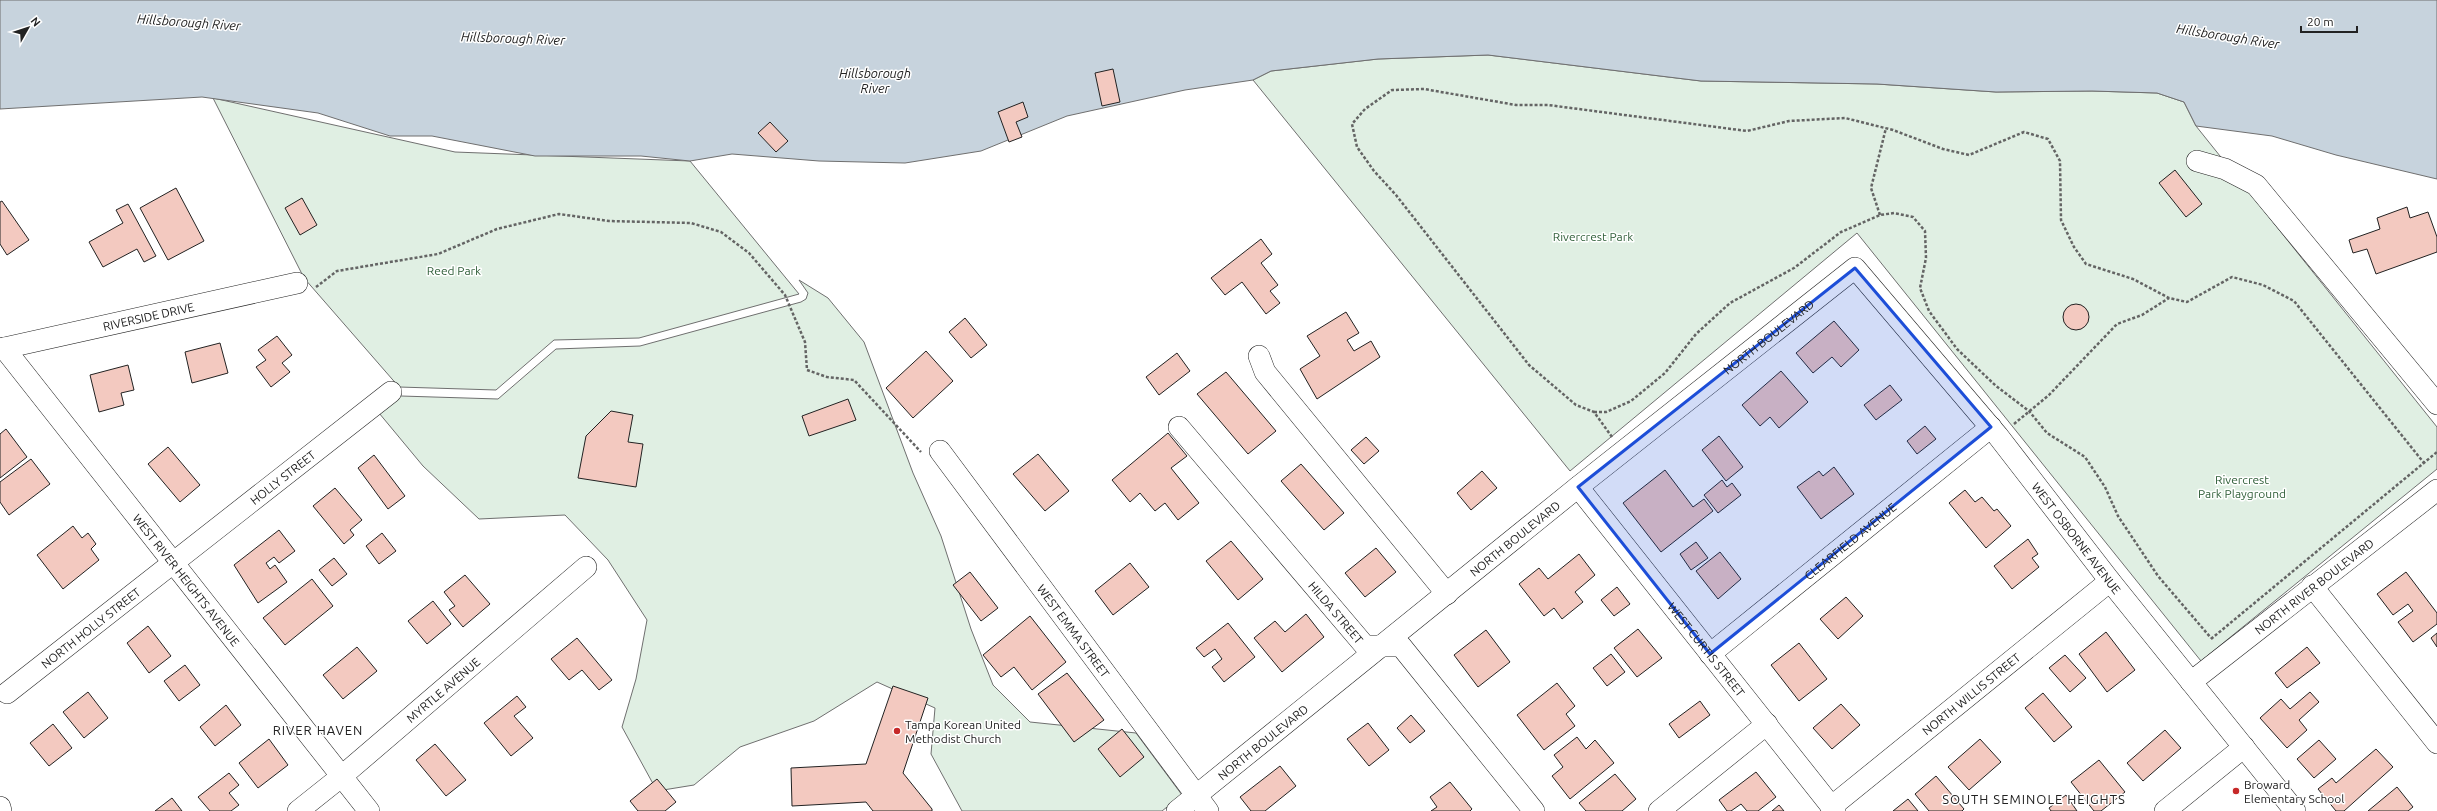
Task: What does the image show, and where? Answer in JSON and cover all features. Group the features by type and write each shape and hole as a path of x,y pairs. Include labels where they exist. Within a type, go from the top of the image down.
{"street":[{"path":"2197,161 2225,169 2256,185 2437,404"},
{"name":"WEST OSBORNE AVENUE","path":"1855,268 2000,428 2110,581 2295,811"},
{"name":"NORTH BOULEVARD","path":"1177,811 1202,803 1381,647 1578,487 1855,268"},
{"name":"RIVERSIDE DRIVE","path":"2,348 297,283"},
{"name":"WEST RIVER HEIGHTS AVENUE","path":"2,348 369,811"},
{"path":"1259,356 1264,372 1447,594"},
{"name":"HOLLY STREET","path":"173,562 391,392"},
{"name":"HILDA STREET","path":"1179,427 1365,646 1401,646 1534,811"},
{"name":"CLEARFIELD AVENUE","path":"1710,654 2000,428"},
{"name":"WEST EMMA STREET","path":"940,451 1202,803"},
{"name":"WEST CURTIS STREET","path":"1578,487 1833,809"},
{"name":"NORTH RIVER BOULEVARD","path":"2191,682 2312,586 2437,490"},
{"name":"NORTH HOLLY STREET","path":"7,693 173,562"},
{"name":"MYRTLE AVENUE","path":"298,811 342,776 586,567"},
{"name":"NORTH WILLIS STREET","path":"1833,809 2110,581"},
{"path":"2312,586 2437,743"},
{"path":"1658,811 1766,724"},
{"path":"2165,811 2244,747"},
{"path":"0,807 1,811"}],"path":[{"path":"1617,444 1594,412 1576,405 1529,365 1499,329 1396,195 1374,171 1357,147 1352,124 1365,109 1392,90 1424,89 1516,105 1548,105 1747,131 1789,121 1845,118 1886,128 1943,149 1969,155 2024,132 2048,139 2060,161 2061,220 2074,248 2086,264 2133,279 2169,298 2187,302 2232,277 2263,285 2294,301 2424,463"},
{"path":"1880,215 1872,188 1886,128"},
{"path":"297,283 312,289 337,271 438,254 497,229 559,214 609,221 691,223 721,232 750,253 785,295 805,342 807,370 827,377 854,380 921,452 940,451"},
{"path":"2000,428 2049,395 2117,324 2142,315 2169,298"},
{"path":"2207,643 2437,452"}],"highlighted area":[{"path":"1855,268 1991,427 1710,654 1578,487"}],"green space":[{"name":"Rivercrest Park","path":"1488,55 1701,81 1877,84 1996,92 2092,91 2157,93 2184,102 2196,126 2437,427 2437,469 2201,661 1857,233 1570,471 1253,80 1271,71 1378,59"},
{"name":"Reed Park","path":"213,98 455,152 690,161 799,294 639,338 554,340 496,390 399,387 304,278"},
{"path":"799,280 828,298 864,342 913,473 941,536 971,629 993,685 1030,722 1136,733 1182,795 1162,811 962,811 931,754 935,708 877,682 814,721 740,747 694,785 657,791 622,727 636,679 647,620 608,560 565,515 479,519 423,466 379,413 401,396 498,399 556,349 640,346 801,302 806,299 808,293"}],"water":[{"name":"Hillsborough River","path":"0,0 2437,0 2437,179 2336,155 2272,136 2196,126 2184,102 2157,93 2092,91 1996,92 1877,84 1701,81 1488,55 1378,59 1271,71 1253,80 1185,90 1067,116 981,151 905,163 819,161 732,154 690,161 641,156 535,156 432,136 390,136 318,113 202,97 0,109"}],"building":[{"path":"1113,69 1120,102 1102,106 1095,73"},
{"path":"1023,102 1028,117 1016,122 1022,137 1009,142 998,112"},
{"path":"770,122 788,141 776,152 758,133"},
{"path":"2175,170 2202,204 2186,217 2159,183"},
{"path":"176,188 204,241 168,260 140,208"},
{"path":"302,198 317,225 300,235 285,208"},
{"path":"2,201 29,240 7,255 0,244 0,202"},
{"path":"128,204 156,256 144,262 137,249 103,267 89,242 123,223 116,210"},
{"path":"2407,207 2410,218 2428,212 2437,237 2437,252 2376,274 2367,249 2353,253 2349,240 2380,229 2377,218"},
{"path":"1261,239 1272,254 1261,263 1278,285 1270,291 1280,303 1266,314 1242,282 1225,295 1211,278"},
{"path":"2076,304 2085,308 2089,317 2085,326 2076,330 2067,326 2063,317 2067,308"},
{"path":"1346,312 1359,333 1347,340 1354,351 1371,341 1380,357 1317,399 1300,369 1320,356 1307,336"},
{"path":"965,318 987,345 971,358 949,332"},
{"path":"1834,321 1859,350 1841,367 1832,357 1813,373 1796,353"},
{"path":"277,336 292,355 282,363 290,372 271,387 256,367 266,360 258,350"},
{"path":"220,343 228,373 192,383 185,352"},
{"path":"926,351 953,381 913,418 886,388"},
{"path":"1177,353 1190,371 1159,395 1146,377"},
{"path":"128,365 134,390 121,393 124,405 99,412 90,375"},
{"path":"1781,371 1808,402 1779,428 1770,417 1760,426 1742,405"},
{"path":"1226,372 1276,431 1248,454 1197,394"},
{"path":"1890,385 1902,400 1876,420 1864,405"},
{"path":"848,399 856,420 809,436 802,416"},
{"path":"611,411 633,415 628,442 643,444 636,487 578,478 586,436"},
{"path":"1925,426 1936,439 1917,454 1907,441"},
{"path":"6,429 27,457 0,478 0,434"},
{"path":"1168,433 1187,456 1171,468 1199,503 1178,520 1165,503 1155,511 1140,493 1130,502 1112,480"},
{"path":"1719,436 1743,467 1726,481 1702,450"},
{"path":"1366,437 1379,451 1364,464 1351,450"},
{"path":"168,447 200,485 180,502 148,464"},
{"path":"1038,454 1069,491 1045,511 1013,474"},
{"path":"374,455 405,496 388,509 358,468"},
{"path":"31,459 50,484 9,515 0,502 0,482"},
{"path":"1301,464 1344,513 1324,530 1281,481"},
{"path":"1834,467 1854,494 1821,519 1797,487 1819,471 1823,476"},
{"path":"1665,470 1693,507 1704,499 1713,511 1661,552 1623,503"},
{"path":"1482,471 1497,488 1471,510 1457,493"},
{"path":"1722,480 1727,487 1732,483 1741,495 1718,513 1704,495"},
{"path":"335,488 362,520 350,530 354,535 344,544 313,506"},
{"path":"1965,490 1975,502 1982,497 1994,511 1997,509 2011,526 1986,548 1949,503"},
{"path":"73,526 82,538 88,533 96,544 91,549 99,560 63,589 37,555"},
{"path":"279,530 295,551 279,563 274,557 266,563 270,569 275,565 287,582 258,603 234,565"},
{"path":"382,533 396,551 379,564 366,546"},
{"path":"2028,539 2038,554 2032,558 2039,567 2012,589 1994,566"},
{"path":"1231,541 1263,579 1238,600 1206,561"},
{"path":"1696,542 1708,558 1691,570 1680,554"},
{"path":"1376,548 1396,572 1365,597 1345,573"},
{"path":"1720,552 1741,579 1718,599 1696,571"},
{"path":"1579,554 1595,575 1575,592 1583,602 1562,619 1554,608 1544,616 1519,584 1539,568 1548,579"},
{"path":"334,558 347,574 332,586 319,570"},
{"path":"1130,563 1149,587 1113,615 1095,591"},
{"path":"970,572 998,608 981,621 953,585"},
{"path":"2406,572 2437,613 2437,624 2413,642 2398,622 2413,611 2408,604 2393,615 2377,594"},
{"path":"465,575 490,604 463,627 449,610 455,606 444,592"},
{"path":"312,579 333,606 285,645 263,618"},
{"path":"1617,587 1630,604 1614,616 1601,600"},
{"path":"1846,597 1863,616 1838,639 1820,619"},
{"path":"433,601 451,624 427,644 408,621"},
{"path":"1306,614 1324,637 1282,672 1254,638 1275,621 1285,632"},
{"path":"1030,616 1066,662 1032,690 1014,667 1001,677 983,655"},
{"path":"1228,623 1255,657 1224,682 1212,667 1222,659 1215,649 1204,657 1196,648"},
{"path":"148,626 171,656 149,673 127,643"},
{"path":"1638,629 1662,658 1637,677 1614,648"},
{"path":"1486,630 1510,662 1478,687 1454,655"},
{"path":"2106,632 2135,670 2107,692 2079,654"},
{"path":"2437,633 2437,647 2431,638"},
{"path":"577,638 612,680 599,690 582,670 569,680 551,659"},
{"path":"1799,643 1827,679 1799,701 1771,665"},
{"path":"357,647 377,671 343,699 323,675"},
{"path":"2307,647 2320,663 2287,688 2275,673"},
{"path":"1611,654 1625,672 1607,686 1593,668"},
{"path":"2065,655 2086,678 2070,692 2049,668"},
{"path":"185,665 200,685 179,701 164,681"},
{"path":"1067,673 1104,720 1074,742 1038,694"},
{"path":"1557,683 1575,706 1566,714 1575,726 1544,750 1517,715"},
{"name":"Tampa Korean United Methodist Church","path":"893,686 928,698 903,773 932,809 932,811 873,811 866,802 792,806 791,768 866,764"},
{"path":"88,692 108,718 84,738 63,712"},
{"path":"2310,692 2319,702 2299,720 2307,730 2287,748 2260,718 2281,699 2290,709"},
{"path":"2043,693 2072,727 2054,742 2025,708"},
{"path":"517,696 526,707 514,716 533,738 511,756 484,723"},
{"path":"1700,701 1710,715 1679,738 1669,724"},
{"path":"1841,704 1860,725 1832,749 1813,728"},
{"path":"226,705 241,725 215,746 200,727"},
{"path":"1411,715 1425,731 1410,743 1397,728"},
{"path":"1368,723 1389,750 1369,766 1347,739"},
{"path":"53,724 72,748 49,766 30,743"},
{"path":"1122,729 1144,757 1120,777 1098,749"},
{"path":"2165,730 2181,748 2143,781 2127,763"},
{"path":"1577,737 1586,749 1595,740 1614,763 1570,799 1552,776 1563,767 1554,755"},
{"path":"269,739 288,765 258,788 239,763"},
{"path":"1980,739 2001,762 1969,790 1948,767"},
{"path":"2319,740 2336,759 2314,778 2297,759"},
{"path":"435,744 466,780 446,796 416,760"},
{"path":"2376,749 2393,767 2344,811 2336,811 2318,789 2332,778 2336,783"},
{"path":"2099,760 2125,792 2101,811 2094,811 2071,782"},
{"path":"1280,766 1296,786 1265,811 1251,811 1240,797"},
{"path":"1756,772 1776,797 1758,811 1747,811 1741,804 1731,811 1727,811 1719,800"},
{"path":"229,773 239,785 229,793 239,805 231,811 210,811 198,797"},
{"path":"1615,774 1636,799 1622,811 1586,811 1579,803"},
{"path":"1936,776 1964,809 1962,811 1929,811 1915,794"},
{"path":"657,779 676,802 665,811 638,811 630,801"},
{"path":"1450,782 1472,809 1470,811 1431,811 1437,807 1430,797"},
{"path":"2397,787 2413,807 2408,811 2368,811"},
{"path":"2066,795 2077,811 2051,811 2049,808"},
{"path":"172,798 182,811 155,811"},
{"path":"1908,799 1918,811 1893,811"},
{"path":"1779,805 1784,811 1772,811"}],"place":[{"name":"Tampa Korean United Methodist Church","path":"897,731"},
{"name":"Broward Elementary School","path":"2236,791"}],"district":[{"name":"RIVER HAVEN","path":"318,730"},
{"name":"SOUTH SEMINOLE HEIGHTS","path":"2034,799"}],"park label":[{"name":"Rivercrest Park Playground","path":"2242,486"}]}
